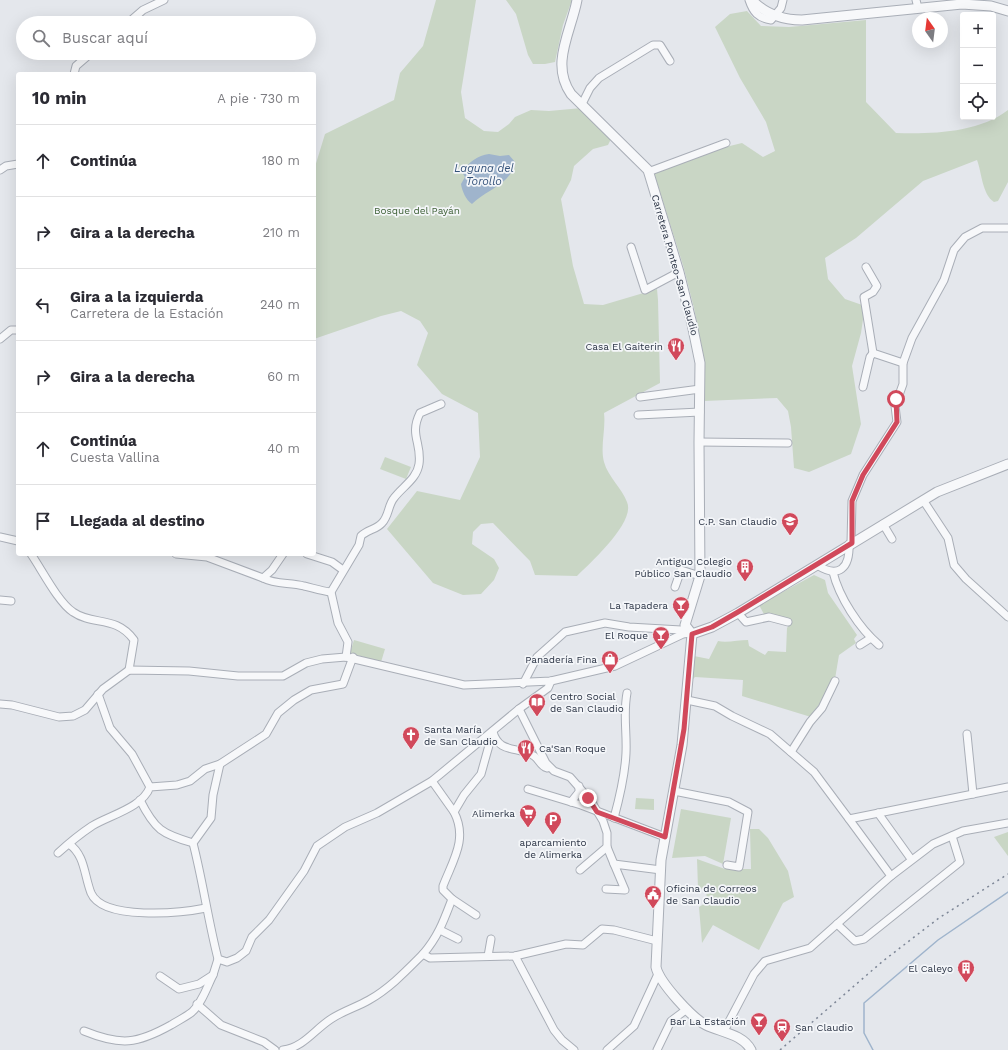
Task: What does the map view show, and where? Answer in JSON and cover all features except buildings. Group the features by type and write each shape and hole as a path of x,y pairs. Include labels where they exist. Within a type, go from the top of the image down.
{"street":[{"path":"136,16 143,10 164,0"},
{"name":"Carretera Ponteo-San Claudio","path":"577,0 574,19 562,52 564,84 571,94 648,172 679,272 700,363 700,576 685,625 691,634"},
{"path":"749,0 753,10 762,19 771,20 781,8 783,0"},
{"path":"752,0 756,5 774,16 789,20 802,20 917,4 962,4 991,6 1008,11"},
{"path":"582,104 590,88 599,78 653,45 660,45 670,61"},
{"path":"74,72 76,66 83,60"},
{"path":"648,172 726,143"},
{"path":"0,170 6,166 16,164"},
{"path":"817,565 824,570 833,572 847,564 849,558 852,501 863,475 897,422 895,406 903,384 903,363 912,338 944,280 954,250 965,237 982,228 1008,228"},
{"path":"631,247 645,290 679,272"},
{"path":"863,387 873,353 864,297 873,292 877,286 866,267"},
{"path":"0,339 11,330 16,330"},
{"path":"873,353 903,363"},
{"path":"640,397 700,389"},
{"path":"150,787 169,787 190,781 204,769 220,764 266,734 278,713 294,700 312,690 343,684 349,657 348,642 338,623 331,592 359,545 361,536 386,519 393,499 413,479 419,465 419,452 414,433 416,421 420,413 441,404"},
{"path":"638,415 700,412"},
{"path":"699,442 788,443"},
{"path":"0,704 12,705 59,717 73,716 85,710 98,694 120,675 129,670 189,671 238,676 284,676 306,663 322,659 349,657 464,685 523,684 551,681 615,666 682,634 691,634 712,627 937,492 1008,464"},
{"path":"923,500 948,538 954,565 966,580 1008,616"},
{"path":"883,524 892,539"},
{"path":"0,537 16,541"},
{"path":"32,556 48,581 73,612 96,620 111,622 129,632 134,640 129,670"},
{"path":"197,556 207,557 272,582 303,586 313,590 331,592"},
{"path":"263,578 272,570 282,556"},
{"path":"313,556 332,562 343,570"},
{"path":"675,588 681,570 700,576"},
{"path":"833,572 840,592 871,638 879,645"},
{"path":"0,600 11,601"},
{"path":"738,612 746,622 769,617 788,622"},
{"path":"523,684 537,657 565,632 605,623 629,627 681,630 691,634"},
{"path":"691,634 687,700 682,745 665,837 661,870 656,967 658,974 687,1009 701,1022 724,1031 743,1041 751,1050"},
{"path":"860,645 871,638"},
{"path":"218,959 227,962 246,952 252,937 269,920 304,871 317,846 346,827 377,813 432,782 519,709 548,688 551,681"},
{"path":"791,752 810,722 822,708 835,681"},
{"path":"98,694 110,728 132,754 150,787"},
{"path":"614,818 623,781 626,752 624,709 627,694"},
{"path":"687,700 715,706 770,734 791,752 814,772 891,876"},
{"path":"519,709 546,764 554,772"},
{"path":"493,731 495,740 502,746 531,754 536,757 542,767 570,776 588,798 603,821 608,833 607,847 626,890 606,889"},
{"path":"454,812 480,774 493,731"},
{"path":"967,734 973,794"},
{"path":"84,1031 105,1040 130,1042 152,1035 192,1012 213,975 218,959 206,908 203,881 193,844 211,818 213,795 220,764"},
{"path":"432,782 454,812 460,823 461,838 443,890 452,899 476,915"},
{"path":"571,802 579,792 579,786"},
{"path":"579,786 583,797 581,805"},
{"path":"58,853 94,825 127,810 146,796 150,787"},
{"path":"849,819 1008,787"},
{"path":"528,789 581,805 665,837"},
{"path":"674,791 729,802 748,812 739,866 727,865"},
{"path":"581,805 585,803 588,798"},
{"path":"140,800 157,827 168,836 193,844"},
{"path":"878,813 911,860"},
{"path":"724,1031 754,974 761,965 770,959 810,948 891,876 933,844 964,831 1008,823"},
{"path":"837,924 855,941 864,939 960,862 952,836"},
{"path":"69,844 78,850 94,898 107,906 124,910 162,914 206,908"},
{"path":"580,870 607,847"},
{"path":"614,864 661,870"},
{"path":"283,1050 295,1048 315,1034 331,1019 370,1000 395,982 434,942 452,899"},
{"path":"423,954 430,958 516,956 566,944 584,945 602,929 614,930 657,941"},
{"path":"440,930 458,939"},
{"path":"488,956 491,939"},
{"path":"516,956 554,1030 562,1040 574,1050"},
{"path":"608,1050 634,1026 658,974"},
{"path":"160,976 179,989 199,984 213,975"},
{"path":"197,1004 221,1025 264,1042 275,1050"},
{"path":"657,1050 671,1021 687,1009"}],"green space":[{"name":"Bosque del Payán","path":"436,0 476,0 461,92 465,118 484,131 498,132 509,124 515,117 531,110 549,111 582,108 612,137 608,145 593,149 574,166 571,180 561,199 573,266 584,304 603,305 657,289 660,383 604,413 604,462 609,473 625,497 628,510 619,531 577,576 535,575 530,561 493,523 481,524 473,532 472,544 494,559 499,568 494,580 481,594 463,595 433,583 387,529 417,491 460,500 480,457 478,413 442,394 417,365 428,333 420,321 401,311 381,316 316,338 316,163 325,134 394,100 400,73 423,46"},
{"path":"506,0 572,0 563,25 555,62 533,64 528,55 516,14"},
{"path":"747,11 761,26 789,27 866,20 866,102 896,133 939,132 969,128 991,120 996,120 996,118 1008,110 1008,182 998,201 994,202 987,194 977,160 923,181 856,238 825,258 828,279 845,299 865,306 861,333 852,366 861,424 851,454 809,472 794,468 791,427 788,411 777,398 704,401 705,363 694,308 683,265 653,170 685,157 742,143 763,157 775,151 766,122 740,78 715,27 730,14"},
{"path":"385,457 411,467 406,479 380,469"},
{"path":"814,575 825,580 828,593 857,635 854,639 856,643 839,655 835,679 811,717 742,696 743,680 695,677 692,680 694,656 709,659 718,641 729,642 748,640 749,646 765,655 768,651 786,652 787,628 791,622 765,616 759,605"},
{"path":"354,640 385,649 381,662 350,653"},
{"path":"636,798 654,799 654,810 635,809"},
{"path":"681,809 731,818 723,864 705,856 672,858"},
{"path":"750,829 759,829 768,838 788,871 794,897 783,903 759,950 713,925 702,943 699,907 707,902 706,889 698,888 697,859 725,869 751,869"},
{"path":"1008,832 1008,856 994,837"}],"water":[{"name":"Laguna del Torollo","path":"489,154 500,156 509,155 515,162 513,169 504,181 472,204 466,198 462,190 461,184 465,177 462,172 474,160"}],"waterway":[{"path":"873,1050 864,1033 864,1003 938,940 1008,892"}],"railway":[{"path":"780,1050 883,961 939,918 1008,874"}],"place":[{"name":"Casa El Gaiterin","path":"676,361"},
{"name":"C.P. San Claudio","path":"790,536"},
{"name":"Antiguo Colegio Público San Claudio","path":"745,582"},
{"name":"La Tapadera","path":"681,620"},
{"name":"El Roque","path":"661,650"},
{"name":"Panadería Fina","path":"610,674"},
{"name":"Centro Social de San Claudio","path":"537,717"},
{"name":"Santa María de San Claudio","path":"411,750"},
{"name":"Ca'San Roque","path":"526,763"},
{"name":"Alimerka","path":"528,828"},
{"name":"aparcamiento de Alimerka","path":"553,835"},
{"name":"Oficina de Correos de San Claudio","path":"653,909"},
{"name":"El Caleyo","path":"966,983"},
{"name":"Bar La Estación","path":"759,1036"},
{"name":"San Claudio","path":"782,1042"}],"route":[{"path":"588,798 597,812 665,837 682,745 688,696 689,660 692,634 712,627 852,543 852,501 863,475 897,422 895,406 896,399"}]}
